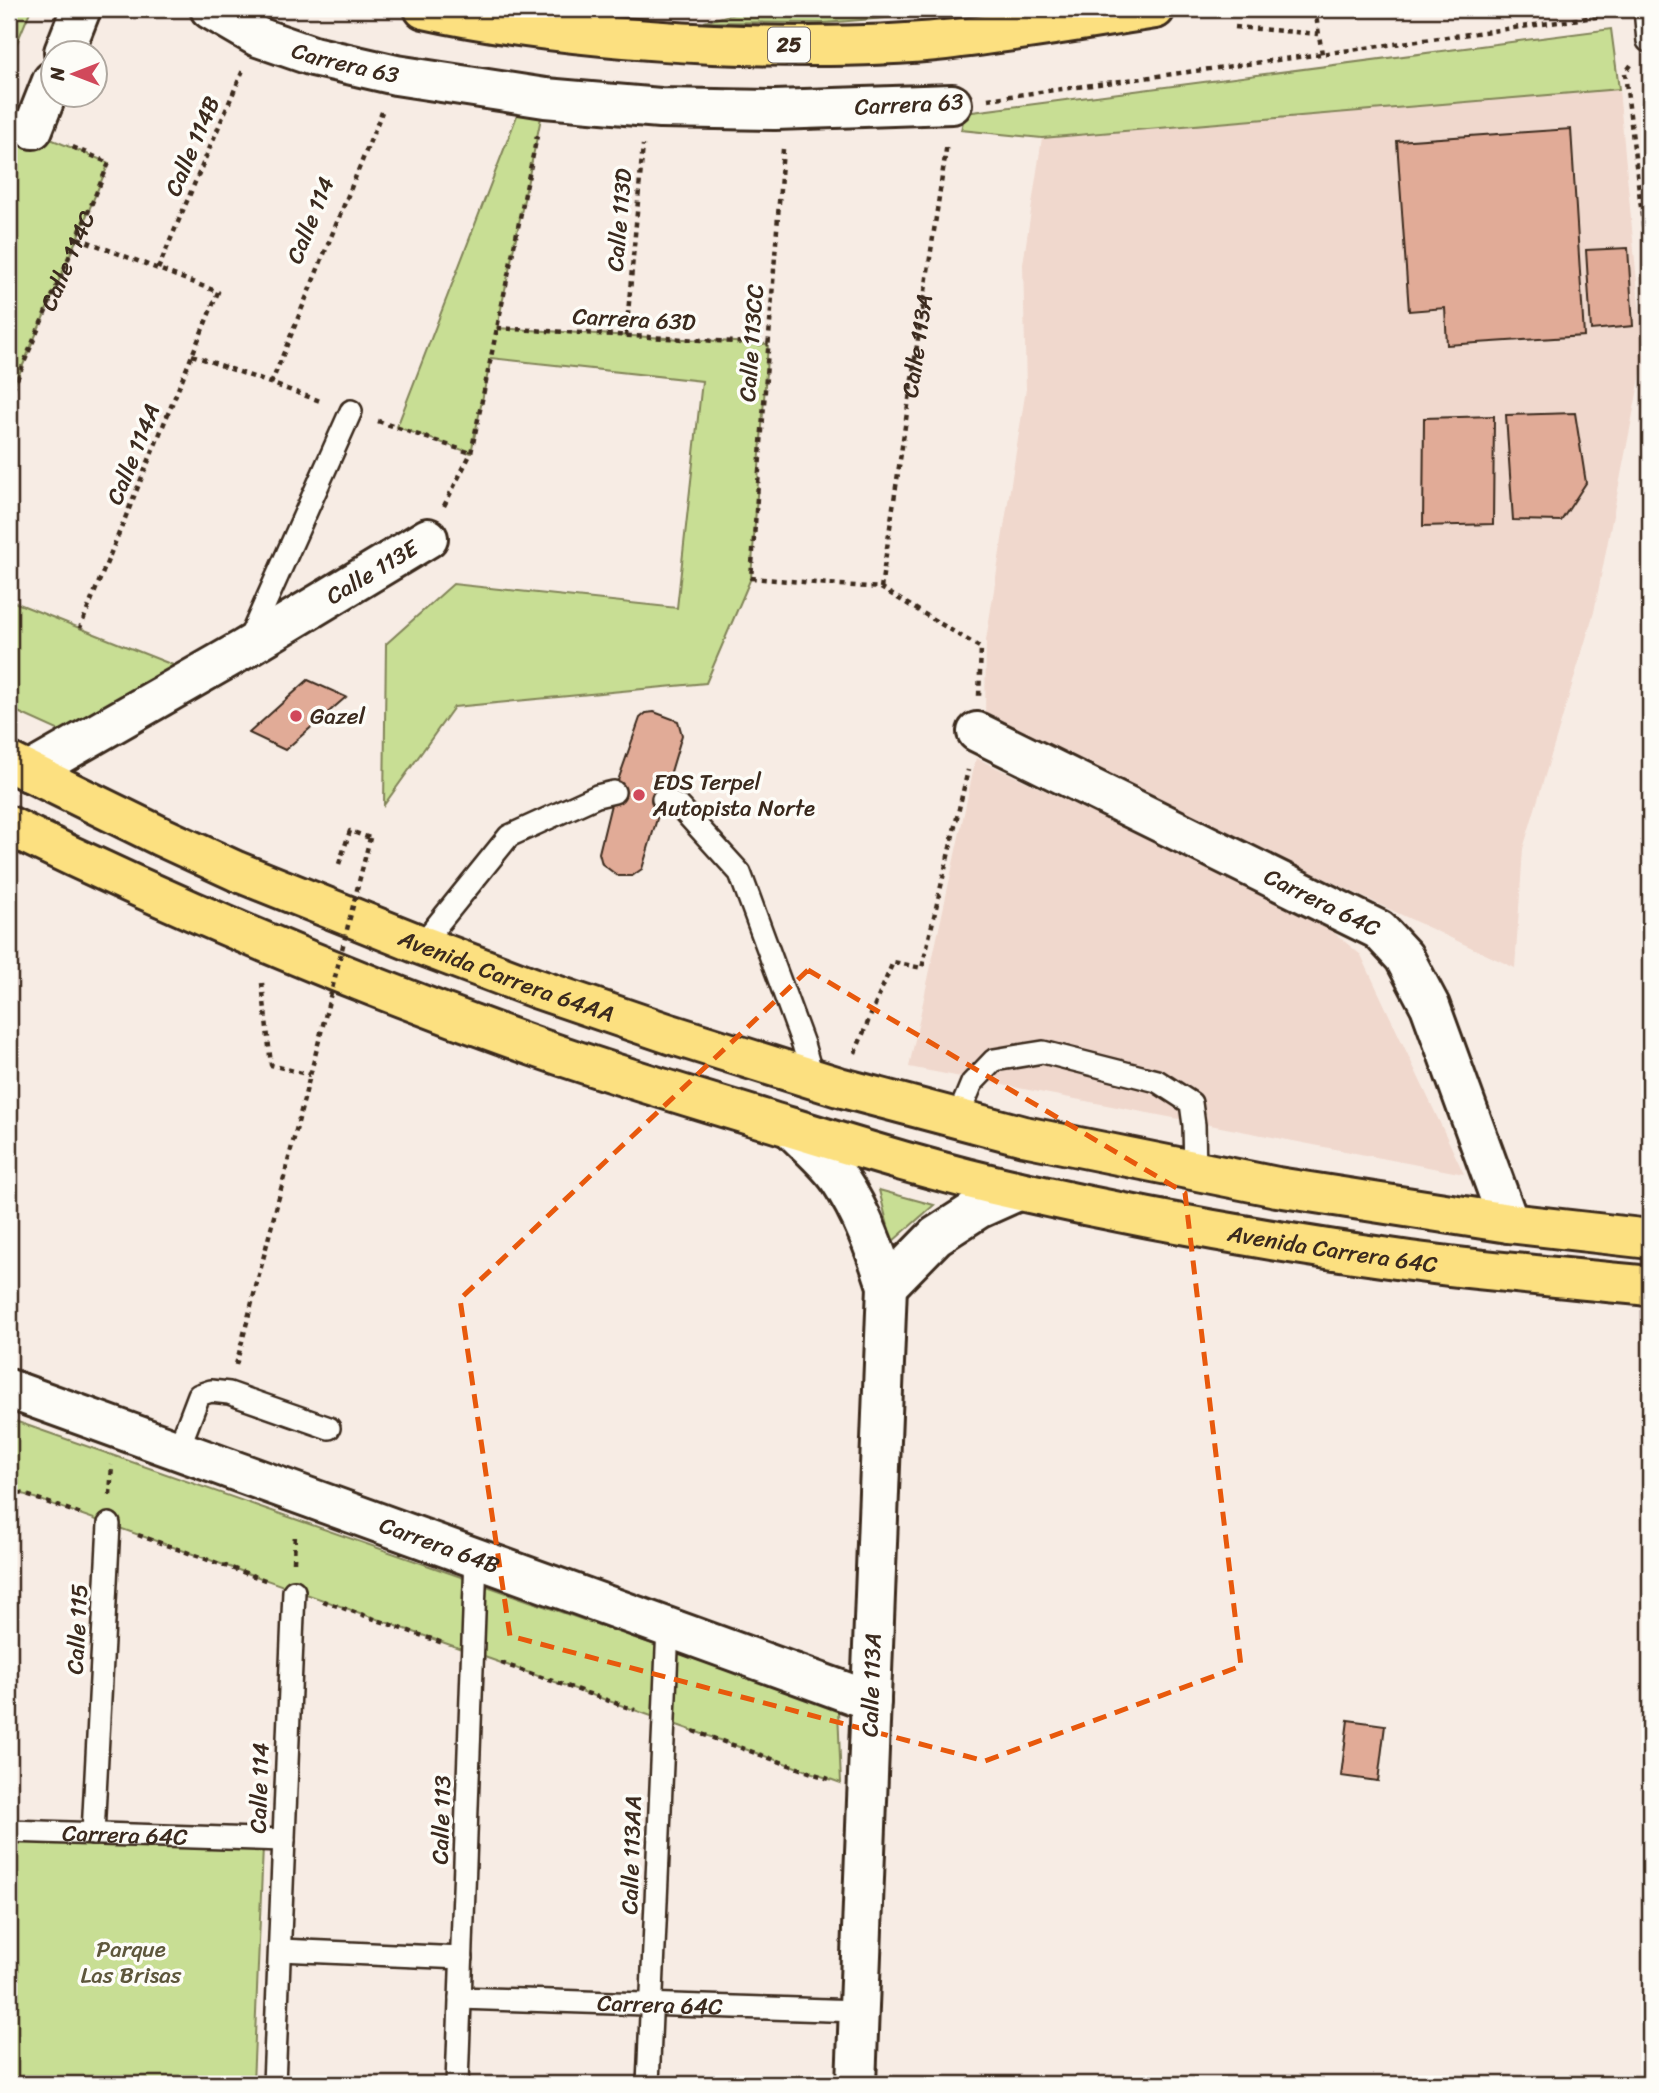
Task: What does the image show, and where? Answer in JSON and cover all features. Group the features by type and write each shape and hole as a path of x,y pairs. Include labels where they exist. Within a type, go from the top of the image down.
{"main road":[{"name":"25","path":"424,9 533,30 654,41 754,46 864,46 943,40 1026,30 1155,9"},
{"name":"Avenida Carrera 64AA","path":"19,767 236,871 421,946 535,988 826,1083 1024,1136 1195,1171"},
{"path":"9,826 88,865 249,935 412,1001 558,1055 791,1128 1018,1191"},
{"path":"1195,1171 1277,1187 1510,1223 1650,1239"},
{"name":"Avenida Carrera 64C","path":"1018,1191 1281,1242 1413,1261 1650,1286"}],"street":[{"path":"70,38 81,9"},
{"name":"Carrera 63","path":"210,9 258,37 313,56 396,75 545,98 646,106 786,110 952,104"},
{"path":"33,129 41,108"},
{"name":"Calle 113E","path":"19,767 244,649 428,538"},
{"name":"Carrera 64C","path":"977,732 1379,930 1404,957 1430,1006 1510,1223"},
{"name":"Calle 113A","path":"791,1128 839,1178 876,1250 887,1286 856,2084"},
{"path":"887,1286 936,1236 978,1209 1018,1191"},
{"name":"Carrera 64B","path":"9,1389 870,1701"}],"lane":[{"path":"1645,9 1648,41"},
{"path":"244,649 351,411"},
{"path":"421,946 509,836 597,796 614,792"},
{"path":"663,799 681,808 740,873 803,1044 826,1083"},
{"path":"957,1119 972,1083 994,1060 1043,1052 1157,1081 1191,1103 1195,1171"},
{"path":"178,1450 199,1395 211,1391 229,1393 328,1427"},
{"name":"Calle 115","path":"93,1834 108,1524"},
{"name":"Calle 113","path":"457,2084 476,1558"},
{"name":"Calle 114","path":"274,2084 294,1591"},
{"name":"Calle 113AA","path":"648,2084 668,1627"},
{"name":"Carrera 64C","path":"9,1831 284,1840"},
{"path":"280,1950 462,1958"},
{"name":"Carrera 64C","path":"460,1998 859,2011"}],"path":[{"path":"9,19 13,9"},
{"path":"1315,9 1322,54"},
{"name":"Carrera 63","path":"952,104 1617,14"},
{"path":"1235,27 1319,34"},
{"name":"Calle 114B","path":"158,269 258,37"},
{"path":"1648,41 1625,73 1650,283"},
{"name":"Calle 114","path":"271,384 396,75"},
{"name":"Calle 113E","path":"428,538 471,453 545,98"},
{"name":"Calle 113A","path":"881,588 952,104"},
{"name":"Calle 113D","path":"626,336 646,106"},
{"name":"Calle 113CC","path":"786,110 751,578 881,588"},
{"name":"Calle 114C","path":"9,398 109,163"},
{"path":"78,238 158,269"},
{"name":"Calle 114A","path":"80,628 218,292 158,269"},
{"name":"Carrera 63D","path":"496,328 768,344"},
{"path":"826,1083 893,962 922,968 977,732 981,648 881,588"},
{"path":"229,1393 370,838 350,831 339,864"},
{"path":"261,975 271,1065 310,1075"},
{"path":"108,1524 114,1426"},
{"path":"9,1489 867,1792"},
{"path":"294,1591 296,1493"}],"highlighted area":[{"path":"808,970 1185,1193 1241,1666 985,1761 510,1636 460,1299"}],"shaded area":[{"path":"1619,89 1644,358 1594,612 1523,849 1515,968 985,720 986,640 1026,389 1023,264 1042,138"},
{"path":"976,758 1317,919 1361,955 1464,1174 909,1067"}],"green space":[{"path":"9,9 31,9 9,62"},
{"path":"752,9 997,9 824,23 704,22"},
{"path":"1611,29 1619,89 1042,138 961,130 965,113"},
{"path":"518,113 541,118 497,328 768,344 751,578 706,683 454,707 384,805 386,644 453,584 677,608 702,381 491,358 471,453 397,427"},
{"path":"9,122 109,163 9,398"},
{"path":"9,600 183,669 64,733 9,708"},
{"path":"879,1190 934,1205 892,1242"},
{"path":"9,1419 838,1709 841,1783 9,1489"},
{"name":"Parque Las Brisas","path":"9,1835 263,1847 253,2084 9,2084"}],"building":[{"path":"1571,129 1584,336 1447,345 1445,308 1409,311 1397,141"},
{"path":"1628,248 1633,326 1591,330 1586,250"},
{"path":"1575,413 1586,483 1561,521 1513,520 1506,415"},
{"path":"1494,416 1493,524 1423,526 1424,418"},
{"name":"Gazel","path":"308,680 346,697 285,750 249,733"},
{"name":"EDS Terpel Autopista Norte","path":"654,712 678,721 682,735 642,869 632,876 618,876 602,864 599,853 614,792 640,718 646,713"},
{"path":"1348,1720 1385,1725 1378,1781 1341,1776"}],"place":[{"name":"Gazel","path":"296,716"},
{"name":"EDS Terpel Autopista Norte","path":"639,795"}]}
